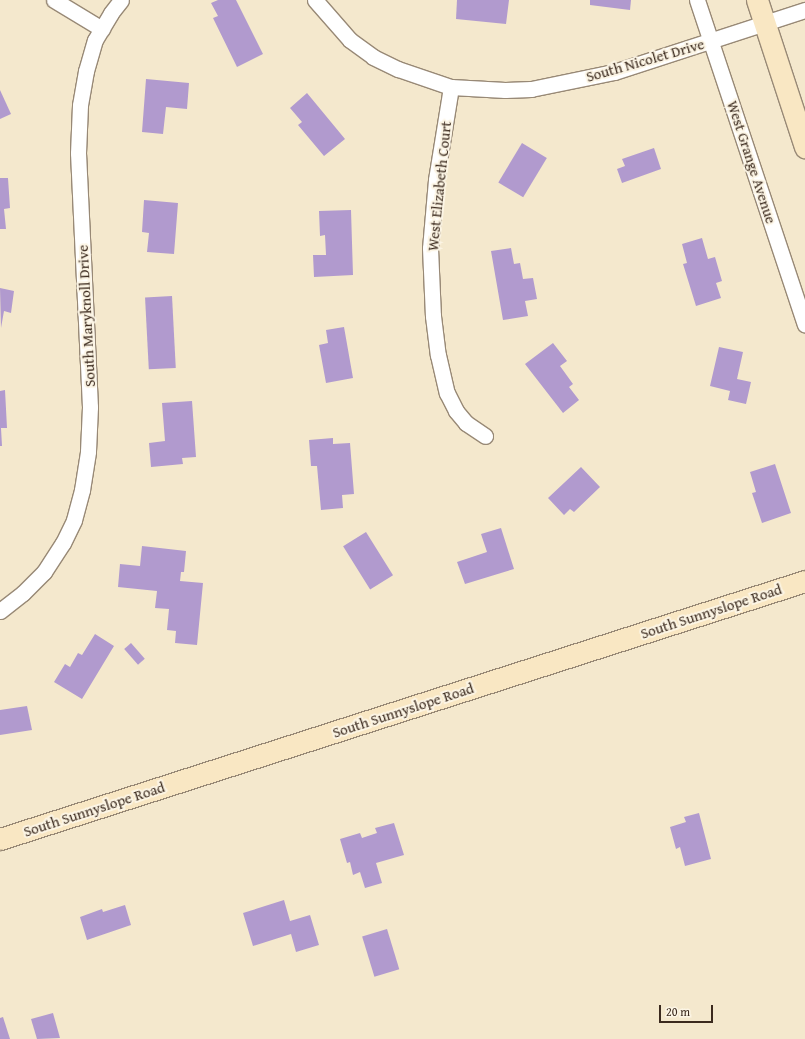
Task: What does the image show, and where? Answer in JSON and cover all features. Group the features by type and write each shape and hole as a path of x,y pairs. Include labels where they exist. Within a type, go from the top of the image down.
{"street":[{"path":"54,0 102,29"},
{"name":"South Maryknoll Drive","path":"0,611 23,593 44,572 63,543 74,520 82,490 88,451 90,407 78,153 80,105 86,71 95,40 111,13 121,0"},
{"name":"South Nicolet Drive","path":"315,0 350,40 373,57 398,69 451,87 505,90 531,89 614,72 805,10"},
{"name":"West Grange Avenue","path":"698,0 805,325"},
{"path":"756,0 805,147"},
{"name":"West Elizabeth Court","path":"451,87 436,180 430,248 433,316 438,355 447,393 456,410 466,423 485,436"},
{"name":"South Sunnyslope Road","path":"0,839 805,581"}],"building":[{"path":"218,0 236,0 263,54 237,67 213,18 218,16 211,3"},
{"path":"457,0 509,0 506,24 456,19"},
{"path":"590,0 631,0 630,10 590,5"},
{"path":"146,79 189,83 187,109 166,107 163,134 142,132"},
{"path":"0,90 11,114 0,119"},
{"path":"307,93 345,139 324,156 298,125 302,122 290,108"},
{"path":"522,143 547,158 523,197 498,182"},
{"path":"654,148 661,169 622,183 617,169 625,166 622,159"},
{"path":"0,178 8,178 10,208 4,209 6,229 0,229"},
{"path":"144,200 178,203 174,254 147,252 149,233 142,232"},
{"path":"351,210 353,275 314,277 313,255 326,255 325,235 320,236 319,211"},
{"path":"702,238 708,259 715,257 722,281 716,283 721,298 696,306 683,264 687,263 682,244"},
{"path":"511,248 514,264 520,263 523,279 533,278 537,299 525,301 528,316 503,320 491,251"},
{"path":"0,288 14,291 11,313 4,311 1,328"},
{"path":"172,296 176,368 149,369 145,297"},
{"path":"344,327 353,378 326,383 319,345 328,343 326,330"},
{"path":"553,343 567,361 560,366 573,384 569,387 579,400 563,413 525,364"},
{"path":"719,347 743,352 737,379 751,382 746,404 728,400 730,391 710,386"},
{"path":"5,390 7,428 1,428 2,446 0,446 0,391"},
{"path":"192,401 196,457 182,458 183,464 151,467 149,443 165,441 162,403"},
{"path":"333,438 333,444 350,443 354,494 342,495 343,508 321,510 317,466 311,466 309,440"},
{"path":"775,464 791,513 762,523 752,493 756,492 750,472"},
{"path":"581,467 600,487 574,512 570,509 564,515 548,498"},
{"path":"501,528 514,569 465,584 457,562 487,552 481,534"},
{"path":"366,532 393,575 370,590 343,546"},
{"path":"142,546 186,551 184,572 181,572 180,581 203,583 197,645 175,643 176,631 167,630 169,609 155,608 157,591 118,587 120,564 140,566"},
{"path":"95,634 114,646 82,699 54,682 65,664 70,667 78,653 82,655"},
{"path":"131,643 145,659 138,665 124,649"},
{"path":"27,706 32,730 0,735 0,710"},
{"path":"699,813 711,859 685,866 680,847 676,849 670,827 686,822 684,817"},
{"path":"394,823 404,855 376,863 382,883 365,888 360,872 353,875 350,862 347,863 340,839 360,833 362,838 377,833 375,828"},
{"path":"284,900 290,921 310,915 319,945 296,952 291,934 253,946 243,913"},
{"path":"125,905 131,925 87,940 80,917 102,909 103,912"},
{"path":"387,929 399,969 374,977 362,937"},
{"path":"53,1013 60,1038 37,1039 31,1019"},
{"path":"3,1017 10,1039 0,1039 0,1018"}]}
